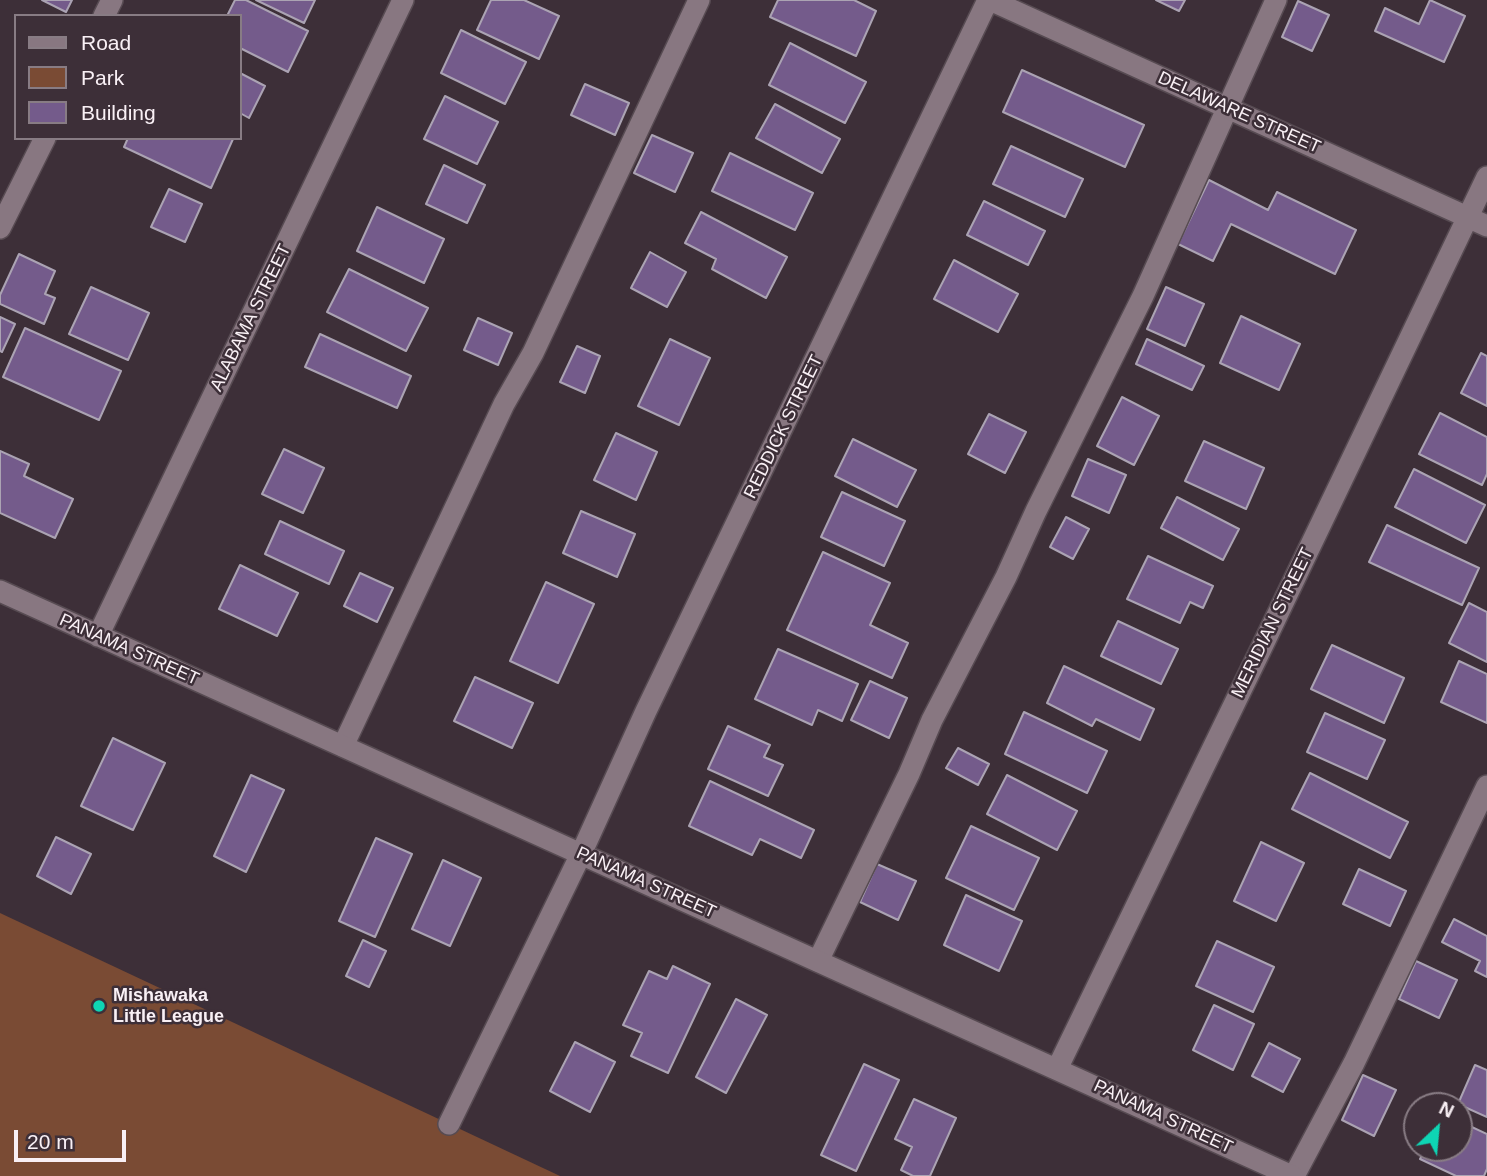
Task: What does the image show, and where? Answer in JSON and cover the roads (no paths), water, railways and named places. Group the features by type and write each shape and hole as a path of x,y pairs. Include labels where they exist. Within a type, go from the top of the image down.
{"street":[{"name":"ALABAMA STREET","path":"98,636 402,0"},
{"path":"343,746 504,404 533,354 699,0"},
{"name":"DELAWARE STREET","path":"989,0 1487,226"},
{"name":"REDDICK STREET","path":"449,1124 989,0"},
{"path":"817,961 909,774 932,720 1006,577 1143,296 1276,0"},
{"path":"0,228 44,140"},
{"name":"MERIDIAN STREET","path":"1057,1069 1487,177"},
{"name":"PANAMA STREET","path":"0,592 1293,1176"},
{"path":"1293,1176 1354,1063 1487,786"}],"place":[{"name":"Mishawaka Little League","path":"99,1006"}]}
